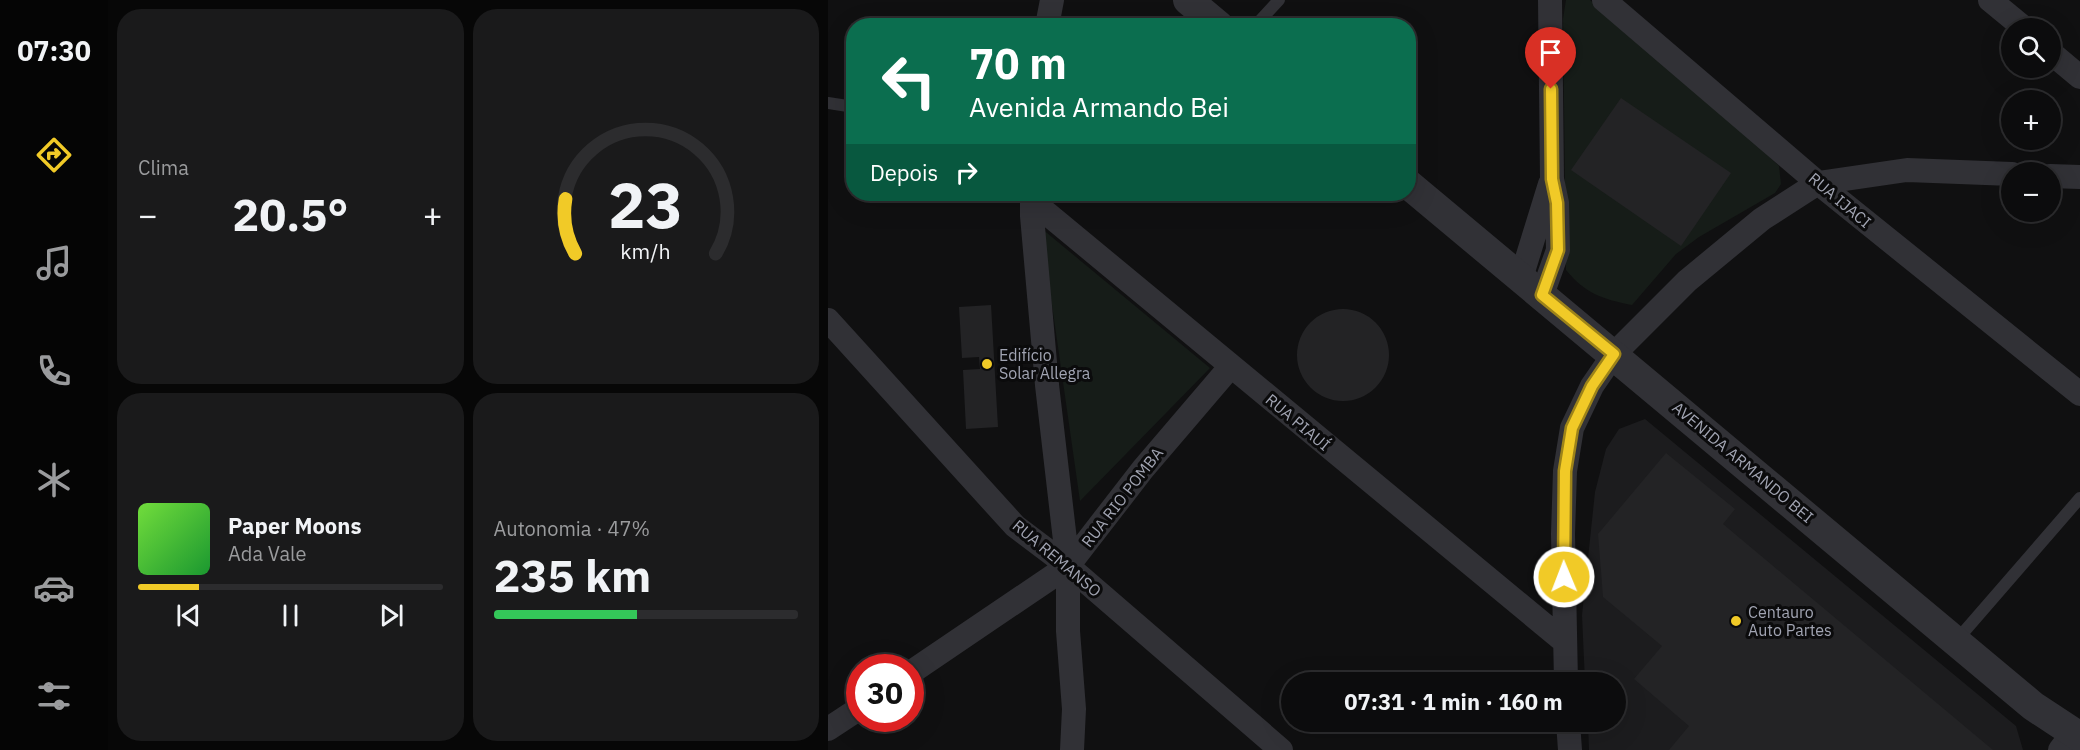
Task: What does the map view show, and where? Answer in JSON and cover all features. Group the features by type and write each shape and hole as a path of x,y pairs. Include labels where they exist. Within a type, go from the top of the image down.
{"street":[{"path":"1049,18 1052,0"},
{"path":"1188,0 1209,18"},
{"path":"1531,286 1558,250 1557,203 1552,179 1550,0"},
{"name":"RUA IJACI","path":"1604,0 1818,183 2080,394"},
{"path":"1990,0 2012,18"},
{"path":"2061,61 2080,77"},
{"path":"1566,672 1565,471 1572,428 1592,386 1614,354 1687,281 1762,219 1818,183 1907,170 2001,174"},
{"path":"2061,176 2080,177"},
{"name":"AVENIDA ARMANDO BEI","path":"1416,191 1614,354 2071,740"},
{"path":"1032,201 1047,385 1068,566 1068,631 1074,709 1072,750"},
{"name":"RUA PIAUÍ","path":"1037,201 1231,366 1565,642"},
{"name":"RUA REMANSO","path":"828,320 1016,526 1068,566 1281,750"},
{"name":"RUA RIO POMBA","path":"924,664 1068,566 1143,469 1231,366"},
{"path":"828,729 846,717"},
{"path":"1569,732 1570,750"}],"lane":[{"path":"1262,18 1279,0"},
{"path":"828,103 846,106"},
{"path":"1956,641 2080,498"}],"shaded area":[{"path":"1566,0 1590,0 1779,166 1781,184 1775,193 1699,237 1676,254 1632,305 1595,294 1581,285 1566,270 1563,19"},
{"path":"1041,228 1210,368 1080,501"},
{"name":"Centauro Auto Partes","path":"1645,419 2016,726 2023,750 1589,750 1588,732 1626,732 1626,672 1585,672 1582,615 1595,492 1606,449 1619,429"}],"building":[{"path":"1621,98 1731,173 1681,246 1571,170"},
{"name":"Edifício Solar Allegra","path":"991,305 998,427 966,429 963,370 980,369 979,357 962,358 959,307"},
{"path":"1334,309 1352,309 1369,316 1382,329 1389,346 1389,364 1382,381 1369,394 1352,401 1334,401 1317,394 1304,381 1297,364 1297,346 1304,329 1317,316"},
{"name":"Centauro Auto Partes","path":"1666,453 1735,509 1723,524 1993,750 1669,750 1689,726 1634,679 1662,646 1603,597 1598,534"}],"place":[{"name":"Edifício Solar Allegra","path":"987,364"},
{"name":"Centauro Auto Partes","path":"1736,621"}],"route":[{"path":"1551,89 1552,179 1557,203 1558,250 1542,295 1614,354 1592,386 1572,428 1565,471 1564,577"}]}
